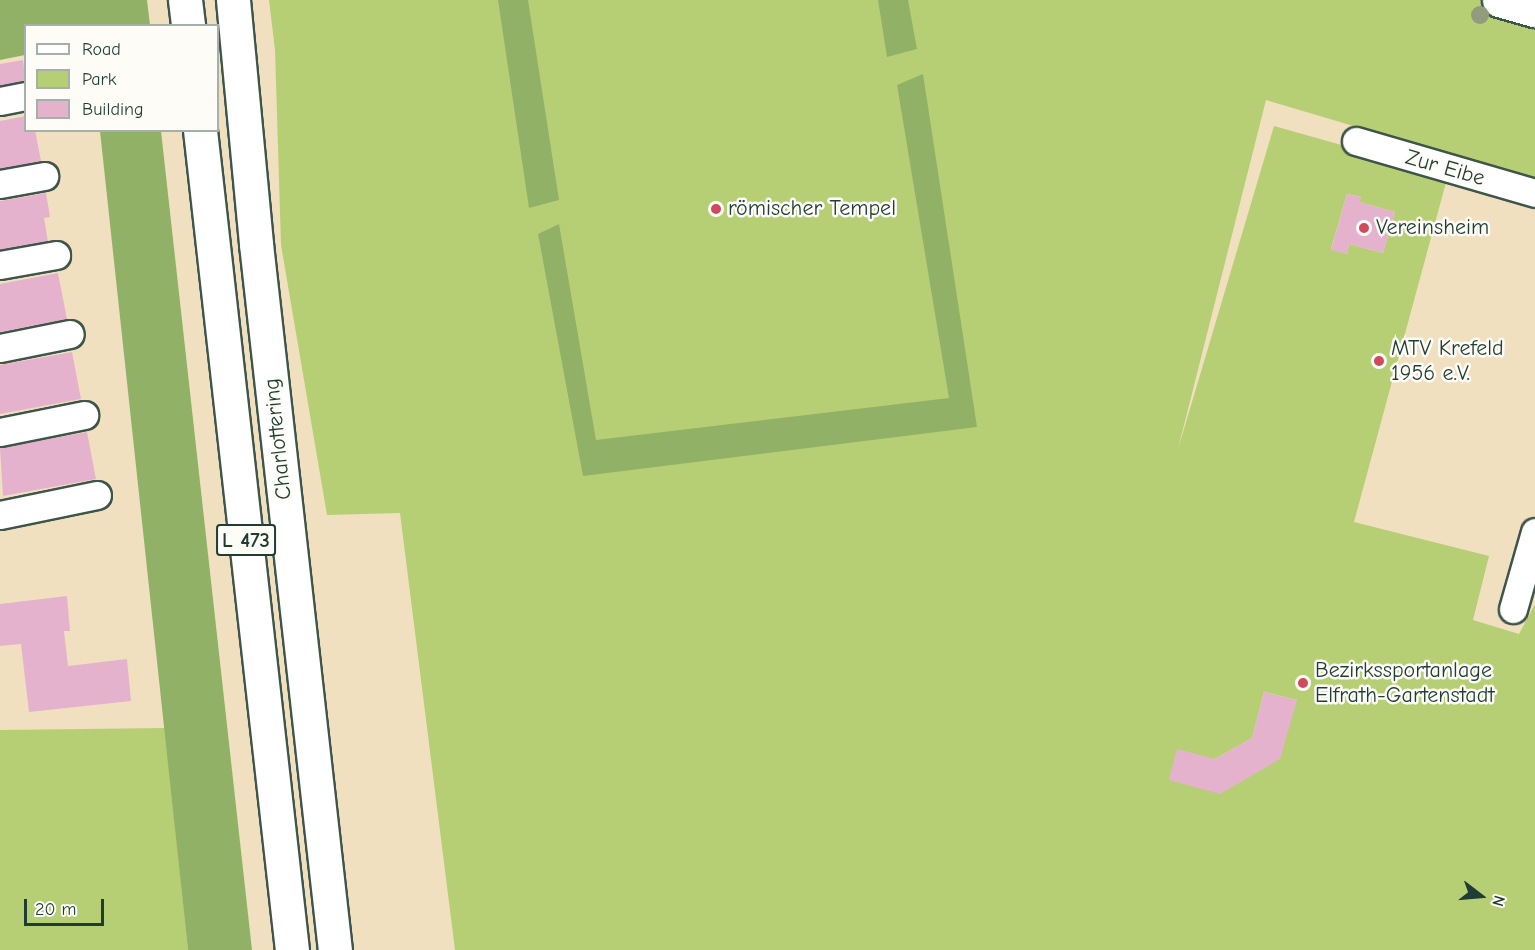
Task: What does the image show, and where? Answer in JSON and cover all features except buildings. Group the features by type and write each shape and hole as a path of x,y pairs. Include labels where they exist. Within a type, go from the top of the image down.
{"main road":[{"path":"185,0 188,24"},
{"name":"Charlottering","path":"233,0 256,244 335,950"},
{"path":"1499,0 1535,10"},
{"name":"Charlottering","path":"200,132 292,950"}],"street":[{"path":"0,101 24,96"},
{"name":"Zur Eibe","path":"1356,141 1535,193"},
{"path":"0,184 44,176"},
{"path":"0,265 56,255"},
{"path":"0,348 70,334"},
{"path":"0,432 84,415"},
{"path":"0,515 97,495"},
{"path":"1513,609 1535,532"}],"green space":[{"path":"0,0 147,0 150,24 24,24 24,55 0,60"},
{"path":"269,0 1535,0 1535,180 1266,100 1178,449 1274,126 1448,175 1354,522 1489,556 1473,620 1519,634 1535,604 1535,950 455,950 400,513 327,515 281,245 275,50","holes":["1347,194 1361,197 1359,202 1395,212 1383,253 1349,244 1347,254 1331,249","1264,692 1297,700 1220,794 1215,759 1252,738"]},
{"path":"498,0 528,0 559,200 529,208"},
{"path":"878,0 908,0 917,49 887,57"},
{"path":"923,74 977,427 583,476 538,234 559,224 596,440 949,398 897,85"},
{"path":"100,132 161,132 252,950 188,950"},
{"path":"165,728 188,950 0,950 0,730"}],"place":[{"name":"römischer Tempel","path":"716,209"},
{"name":"Vereinsheim","path":"1364,228"},
{"name":"MTV Krefeld 1956 e.V.","path":"1379,361"},
{"name":"Bezirkssportanlage Elfrath-Gartenstadt","path":"1303,683"}]}
